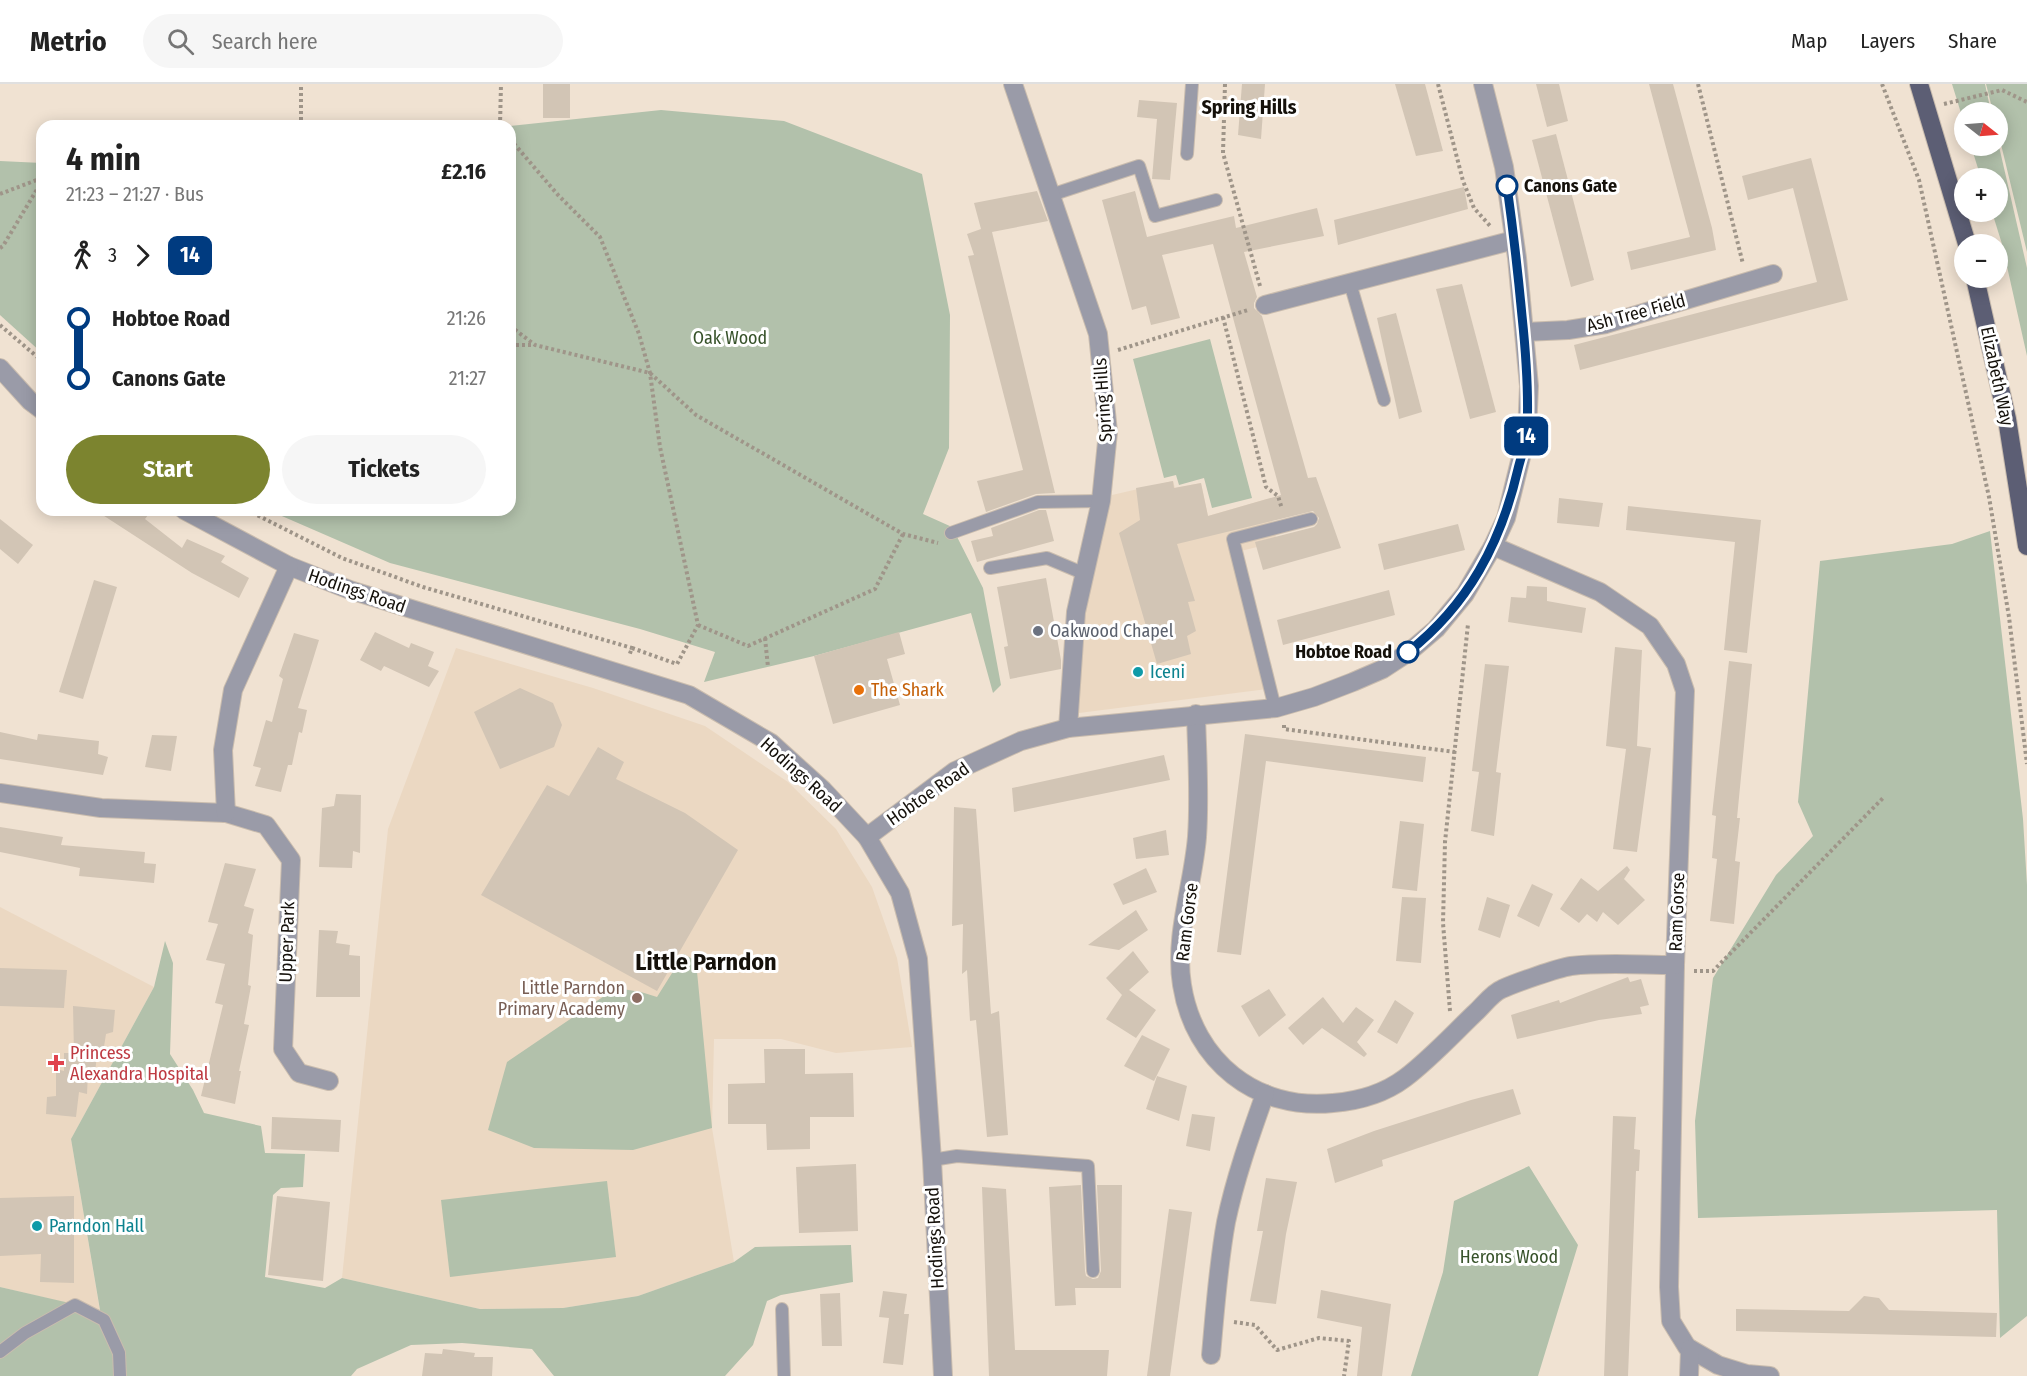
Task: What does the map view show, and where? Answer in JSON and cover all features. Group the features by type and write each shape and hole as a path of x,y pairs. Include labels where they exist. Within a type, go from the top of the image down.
{"main road":[{"path":"1919,84 1964,234"},
{"name":"Elizabeth Way","path":"1977,288 2007,419 2027,546"}],"street":[{"name":"Spring Hills","path":"1013,84 1098,334 1108,432 1101,501 1076,612 1068,728"},
{"name":"Hobtoe Road","path":"867,837 954,771 1022,741 1068,728 1279,707 1353,682 1383,669 1409,652 1436,629 1466,594 1506,518 1527,433 1529,386 1524,332 1510,241 1504,167 1483,84"},
{"path":"1265,305 1510,241"},
{"name":"Ash Tree Field","path":"1524,332 1568,330 1606,324 1773,274"},
{"path":"0,368 36,406"},
{"name":"Hodings Road","path":"195,516 289,566 422,614 690,695 771,744 823,790 867,837 900,893 918,959 932,1160 942,1376"},
{"name":"Ram Gorse","path":"1196,714 1197,837 1184,923 1181,953 1182,983 1188,1013 1202,1042 1220,1065 1241,1082 1265,1094 1292,1102 1321,1104 1356,1101 1404,1079 1500,990 1569,966 1675,968 1685,691 1676,664 1650,626 1600,592 1493,546"},
{"path":"226,813 223,750 233,690 289,566"},
{"name":"Upper Park","path":"0,793 101,808 226,813 266,825 291,860 283,1049 299,1073 329,1081"},
{"path":"1675,968 1669,1287 1671,1321 1690,1349 1718,1365 1747,1374 1770,1376"},
{"path":"1211,1355 1226,1221 1250,1134 1265,1094"},
{"path":"1689,1376 1690,1349"}],"lane":[{"path":"1187,154 1192,84"},
{"path":"1050,195 1139,166 1155,216 1216,200"},
{"path":"1350,283 1384,400"},
{"path":"951,533 1038,502 1101,501"},
{"path":"1279,707 1233,539 1311,519"},
{"path":"990,568 1047,558 1085,574"},
{"path":"932,1160 957,1156 1088,1166 1093,1271"},
{"path":"0,1352 25,1333 75,1305 104,1320 119,1353 120,1376"},
{"path":"782,1309 784,1376"}],"path":[{"path":"300,120 302,84"},
{"path":"500,120 501,84"},
{"path":"1100,355 1265,305 1223,153 1225,84"},
{"path":"1438,84 1463,181 1474,208 1510,241"},
{"path":"1698,84 1747,282"},
{"path":"1882,84 1919,180 1989,497 2009,617 2027,764"},
{"path":"1940,104 2001,90 2027,102"},
{"path":"259,516 342,558 423,587 632,648 677,664 698,626 660,447 650,373 639,334 600,237 558,195 516,146"},
{"path":"0,194 36,181"},
{"path":"0,248 36,189"},
{"path":"1223,317 1266,487 1278,496 1287,525"},
{"path":"0,325 36,356"},
{"path":"516,331 535,345"},
{"path":"516,345 535,345 650,373 696,415 903,534 937,545 951,533"},
{"path":"698,626 748,646 875,589 903,534"},
{"path":"1452,1035 1443,923 1445,842 1469,617"},
{"path":"765,638 768,666"},
{"path":"623,674 632,648"},
{"path":"1279,707 1284,729 1455,752"},
{"path":"1675,968 1713,971 1884,797"},
{"path":"1214,1320 1255,1325 1277,1350 1318,1338 1350,1341 1344,1376"}],"shaded area":[{"path":"1173,481 1175,488 1201,483 1208,516 1267,499 1277,542 1237,552 1267,689 1079,713 1083,618 1112,495"},
{"name":"Little Parndon Primary Academy","path":"456,648 593,688 705,726 788,782 836,829 872,887 897,958 912,1047 836,1053 781,1039 714,1039 712,1128 734,1262 638,1296 563,1308 480,1309 342,1278 388,829"},
{"name":"Princess Alexandra Hospital","path":"0,907 154,987 71,1139 100,1311 0,1287"}],"green space":[{"path":"1952,84 1985,84 1989,102 1958,102"},
{"path":"1986,84 2027,84 2027,252 2004,156 2008,156 2008,102 1990,102"},
{"name":"Oak Wood","path":"661,110 784,121 922,174 950,315 949,448 923,514 952,527 983,588 1001,685 993,693 971,613 814,656 704,682 715,652 640,629 390,563 282,516 516,516 516,125"},
{"path":"1974,156 2001,156 2004,168 1978,168"},
{"path":"0,161 36,163 36,348 0,315"},
{"path":"2008,185 2027,268 2027,356 2008,271 2008,234 1999,234 1995,222 2008,222"},
{"path":"1210,339 1252,498 1212,508 1204,478 1179,485 1176,475 1164,478 1133,359"},
{"path":"1990,531 2023,819 2027,885 2027,1316 2000,1338 1997,1210 1698,1218 1695,1121 1713,978 1776,875 1813,836 1798,802 1820,561 1952,544"},
{"path":"165,941 173,963 170,1054 193,1090 204,1113 261,1126 265,1153 305,1154 303,1187 281,1188 273,1195 265,1277 325,1288 342,1278 480,1309 563,1308 638,1296 734,1262 755,1247 851,1245 853,1282 781,1295 767,1301 753,1345 725,1376 554,1376 532,1349 462,1343 411,1345 357,1369 351,1376 0,1376 0,1287 100,1310 71,1139 154,987"},
{"path":"684,954 696,961 712,1128 633,1150 534,1148 488,1130 507,1062 616,988 657,997"},
{"name":"Herons Wood","path":"1529,1166 1578,1245 1538,1376 1411,1376 1443,1272 1454,1201"},
{"path":"607,1181 616,1257 450,1277 441,1200"}],"building":[{"path":"543,84 570,84 570,118 543,118"},
{"path":"1242,84 1265,84 1261,139 1238,135"},
{"path":"1395,84 1425,84 1443,151 1416,156"},
{"path":"1536,84 1559,84 1568,121 1547,127"},
{"path":"1649,84 1673,84 1716,250 1631,270 1627,252 1690,237"},
{"path":"1139,100 1177,103 1170,180 1152,179 1157,119 1137,117"},
{"path":"1556,134 1594,280 1571,287 1532,140"},
{"path":"1811,158 1848,300 1580,370 1574,345 1817,282 1793,188 1748,200 1742,176"},
{"path":"1464,187 1468,209 1338,245 1334,220"},
{"path":"1037,191 1048,221 992,232 1055,493 1036,494 986,512 977,481 1023,470 968,256 974,255 967,234 981,229 974,203"},
{"path":"1135,191 1147,237 1234,216 1236,228 1317,208 1324,236 1244,252 1257,297 1254,308 1262,316 1308,478 1316,477 1341,548 1263,570 1255,542 1314,527 1319,518 1313,511 1177,544 1195,601 1188,602 1196,631 1187,636 1191,654 1157,664 1119,533 1140,520 1136,488 1173,481 1174,488 1201,483 1208,516 1281,495 1213,244 1162,255 1180,318 1151,325 1146,306 1132,310 1102,200"},
{"path":"1462,284 1496,412 1470,419 1436,289"},
{"path":"1396,313 1422,412 1399,419 1377,318"},
{"path":"1559,498 1603,503 1599,527 1557,523"},
{"path":"1628,506 1761,520 1747,653 1724,650 1735,542 1626,530"},
{"path":"1039,510 1046,510 1054,541 977,562 971,541 993,536 991,528"},
{"path":"104,516 147,516 145,519 182,548 187,539 225,556 221,562 249,578 239,598 192,573"},
{"path":"0,519 33,545 18,564 0,549"},
{"path":"1458,524 1465,550 1384,570 1378,544"},
{"name":"Oakwood Chapel","path":"1046,578 1061,669 1010,679 1004,647 1008,646 997,587"},
{"path":"94,580 117,587 83,699 59,692"},
{"path":"1527,586 1547,587 1547,601 1586,608 1582,633 1508,622 1511,597 1526,598"},
{"path":"1389,590 1395,615 1283,645 1277,620"},
{"path":"375,632 409,648 411,643 434,652 428,666 439,671 429,687 384,666 381,671 360,660"},
{"name":"The Shark","path":"899,632 905,654 887,659 900,705 833,724 814,656"},
{"path":"294,633 319,640 298,708 307,710 302,733 299,732 292,765 288,765 281,792 255,786 261,768 253,766 266,720 272,722 283,679 279,676"},
{"path":"1615,647 1642,650 1637,746 1651,748 1637,852 1613,849 1626,749 1606,746"},
{"path":"1729,661 1752,664 1737,818 1740,818 1735,861 1740,862 1734,924 1710,921 1717,859 1712,858 1716,816 1712,815"},
{"path":"1485,664 1509,666 1496,772 1501,773 1494,836 1471,831 1479,772 1472,771"},
{"path":"520,688 553,703 562,725 554,747 500,769 474,712"},
{"path":"0,732 37,740 38,734 99,741 98,754 108,757 103,775 0,759"},
{"path":"1245,734 1426,757 1423,782 1266,761 1241,955 1217,952"},
{"path":"152,735 177,736 171,771 145,767"},
{"path":"598,747 624,762 616,779 685,813 738,850 657,991 481,895 547,785 569,796"},
{"path":"1164,755 1170,780 1014,812 1012,788"},
{"path":"336,794 361,795 360,853 353,851 352,868 319,867 322,808 334,806"},
{"path":"954,807 976,809 991,1014 999,1011 1008,1135 987,1137 976,1020 970,1021 967,970 962,974 963,924 952,926"},
{"path":"1400,821 1424,824 1417,891 1392,888"},
{"path":"0,827 63,837 61,845 145,852 144,863 156,864 154,883 79,876 80,868 0,852"},
{"path":"1166,830 1169,855 1136,859 1133,838"},
{"path":"225,863 256,869 244,906 254,909 248,933 253,935 248,985 251,986 244,1024 249,1025 239,1071 241,1071 235,1104 201,1096 223,1005 215,1003 225,964 206,960 218,924 208,922"},
{"path":"1627,866 1630,870 1624,879 1645,900 1618,925 1603,912 1597,922 1587,914 1579,923 1560,909 1581,878 1598,891"},
{"path":"1146,868 1157,892 1123,905 1113,884"},
{"path":"1532,884 1553,894 1539,927 1517,916"},
{"path":"1402,897 1426,898 1421,963 1396,961"},
{"path":"1487,897 1510,905 1500,938 1478,930"},
{"path":"1136,910 1148,930 1119,950 1088,945"},
{"path":"319,930 338,931 336,943 350,945 349,955 360,956 360,997 316,997"},
{"path":"1133,951 1149,972 1129,990 1156,1010 1136,1038 1106,1019 1122,995 1106,978"},
{"path":"0,968 67,970 64,1008 0,1006"},
{"path":"1628,977 1630,982 1641,979 1649,1005 1640,1007 1642,1014 1599,1020 1517,1039 1511,1015 1559,1000 1560,1003"},
{"path":"1269,989 1286,1015 1259,1037 1241,1006"},
{"path":"1323,997 1343,1023 1356,1007 1374,1020 1357,1042 1367,1054 1364,1057 1322,1028 1303,1045 1288,1028"},
{"path":"1395,1000 1414,1013 1397,1044 1377,1032"},
{"path":"73,1006 115,1010 113,1032 106,1034 103,1053 97,1053 95,1074 88,1073 87,1094 79,1092 76,1117 46,1114 47,1097 56,1096 56,1069 64,1071 64,1053 74,1053"},
{"path":"1142,1035 1170,1049 1154,1081 1124,1066"},
{"path":"764,1049 805,1049 805,1074 853,1073 854,1117 810,1117 810,1149 767,1150 766,1124 728,1124 728,1084 765,1083"},
{"path":"1157,1076 1187,1086 1179,1121 1146,1109"},
{"path":"1513,1089 1521,1114 1382,1160 1383,1166 1335,1183 1327,1149 1374,1131"},
{"path":"1192,1114 1215,1117 1210,1151 1186,1146"},
{"path":"1613,1116 1636,1117 1634,1149 1640,1150 1639,1171 1636,1171 1628,1376 1604,1376"},
{"path":"272,1117 341,1120 339,1152 271,1149"},
{"path":"856,1164 858,1231 799,1233 796,1167"},
{"path":"1266,1178 1297,1182 1286,1234 1276,1304 1250,1301 1263,1231 1257,1231"},
{"path":"1081,1185 1085,1271 1086,1276 1093,1279 1098,1278 1101,1271 1097,1185 1122,1185 1121,1288 1075,1288 1076,1305 1055,1306 1049,1187"},
{"path":"982,1187 1006,1189 1015,1350 1109,1350 1107,1376 989,1376"},
{"name":"Parndon Hall","path":"74,1196 74,1283 40,1282 41,1254 0,1256 0,1198"},
{"path":"277,1196 330,1202 323,1281 268,1275"},
{"path":"1169,1209 1192,1212 1170,1376 1147,1376"},
{"path":"1321,1290 1391,1304 1382,1376 1357,1376 1362,1327 1317,1318"},
{"path":"883,1291 907,1294 904,1314 909,1314 903,1365 883,1363 889,1318 879,1317"},
{"path":"840,1293 842,1346 822,1346 820,1294"},
{"path":"1864,1296 1879,1298 1889,1310 1997,1313 1996,1337 1736,1331 1736,1309 1849,1311"},
{"path":"443,1349 475,1353 474,1357 493,1357 492,1376 422,1376 425,1353 442,1354"}],"bus line":[{"name":"14","path":"1408,652 1436,629 1466,594 1493,546 1506,518 1527,433 1529,386 1517,258 1507,186"}],"place":[{"name":"Canons Gate","path":"1507,186"},
{"name":"Oakwood Chapel","path":"1038,631"},
{"name":"Hobtoe Road","path":"1408,652"},
{"name":"Iceni","path":"1138,672"},
{"name":"The Shark","path":"859,690"},
{"name":"Little Parndon Primary Academy","path":"637,998"},
{"name":"Princess Alexandra Hospital","path":"56,1063"},
{"name":"Parndon Hall","path":"37,1226"}],"district":[{"name":"Spring Hills","path":"1249,107"},
{"name":"Little Parndon","path":"706,962"}]}
